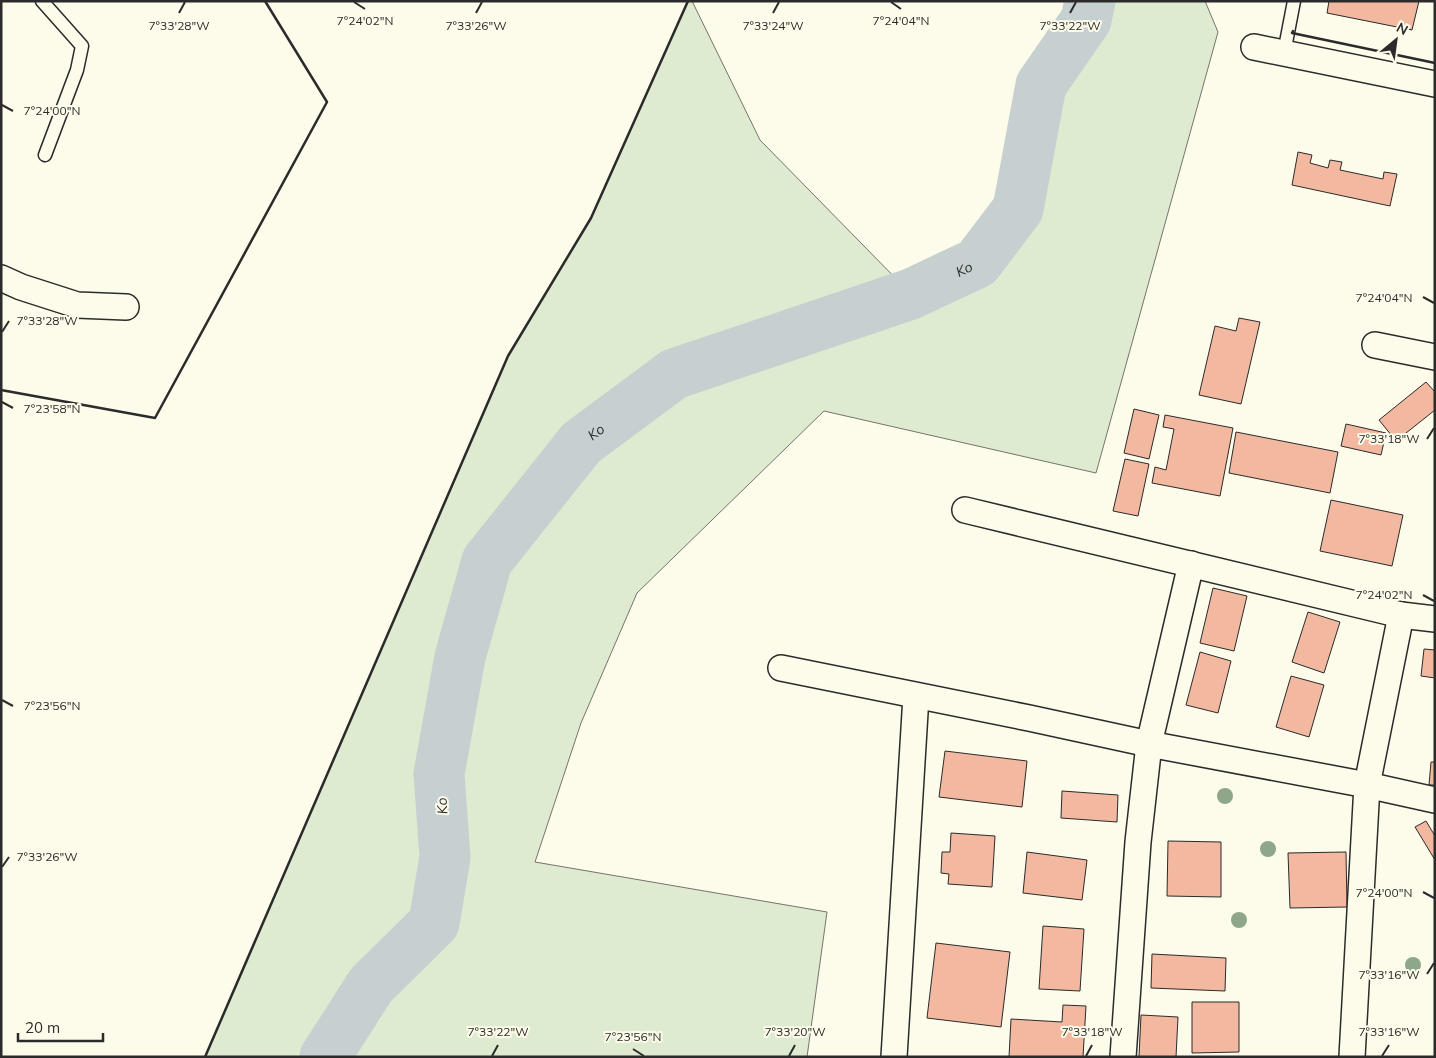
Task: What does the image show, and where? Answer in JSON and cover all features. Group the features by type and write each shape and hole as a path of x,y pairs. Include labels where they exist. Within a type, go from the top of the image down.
{"street":[{"path":"1254,47 1435,84"},
{"path":"1,278 21,287 77,305 126,307"},
{"path":"1375,345 1435,357"},
{"path":"965,510 1401,615 1435,619"},
{"path":"1123,1057 1138,842 1149,744 1191,564"},
{"path":"1352,1057 1367,785 1401,615"},
{"path":"781,668 1149,744 1367,785 1435,800"},
{"path":"894,1057 916,696"}],"lane":[{"path":"42,1 82,46 77,70 45,155"},
{"path":"1284,53 1294,1"}],"green space":[{"path":"688,1 692,1 760,140 911,294 977,263 1018,209 1041,85 1086,20 1090,1 1205,1 1218,32 1096,473 824,411 637,593 581,723 535,862 827,912 807,1057 205,1057 508,356 591,218"}],"building":[{"path":"1329,1 1419,1 1412,30 1327,13"},
{"path":"1298,152 1312,155 1310,163 1328,168 1330,160 1342,162 1340,170 1383,179 1384,172 1397,174 1390,206 1292,185"},
{"path":"1239,318 1260,322 1241,404 1199,395 1215,326 1236,331"},
{"path":"1426,382 1435,392 1435,410 1396,441 1379,420"},
{"path":"1134,409 1159,415 1149,459 1124,453"},
{"path":"1165,415 1233,428 1220,496 1152,483 1155,467 1166,470 1174,429 1163,427"},
{"path":"1346,424 1386,433 1381,455 1341,446"},
{"path":"1236,432 1338,452 1330,493 1229,473"},
{"path":"1125,459 1149,464 1138,516 1113,511"},
{"path":"1331,500 1403,515 1392,566 1320,551"},
{"path":"1213,588 1247,596 1234,651 1200,643"},
{"path":"1308,612 1340,622 1324,673 1292,662"},
{"path":"1424,649 1435,650 1435,678 1421,676"},
{"path":"1200,652 1231,661 1218,713 1186,705"},
{"path":"1291,676 1324,685 1309,737 1276,727"},
{"path":"945,751 1027,761 1022,807 939,797"},
{"path":"1431,762 1435,762 1435,785 1429,785"},
{"path":"1062,791 1118,795 1117,822 1061,818"},
{"path":"1426,821 1435,836 1435,860 1415,827"},
{"path":"951,833 995,836 992,887 948,884 949,874 941,873 942,852 950,852"},
{"path":"1168,841 1221,842 1221,897 1167,896"},
{"path":"1027,852 1087,860 1082,900 1023,893"},
{"path":"1346,852 1347,907 1290,908 1288,853"},
{"path":"1043,926 1084,929 1080,991 1039,989"},
{"path":"936,943 1010,952 1001,1027 927,1018"},
{"path":"1152,954 1226,958 1225,991 1151,988"},
{"path":"1192,1002 1239,1002 1239,1052 1192,1053"},
{"path":"1063,1005 1086,1006 1083,1057 1009,1057 1011,1019 1062,1022"},
{"path":"1141,1015 1178,1017 1176,1057 1139,1057"}],"waterway":[{"name":"Ko","path":"325,1057 371,985 434,923 445,857 439,774 460,657 487,561 581,443 674,374 911,294 977,263 1018,209 1041,85 1086,20 1090,1"}],"wall":[{"path":"1,390 155,418 327,102 265,1"},
{"path":"205,1057 508,356 591,218 688,1"},
{"path":"1293,31 1292,33 1435,63"}]}
